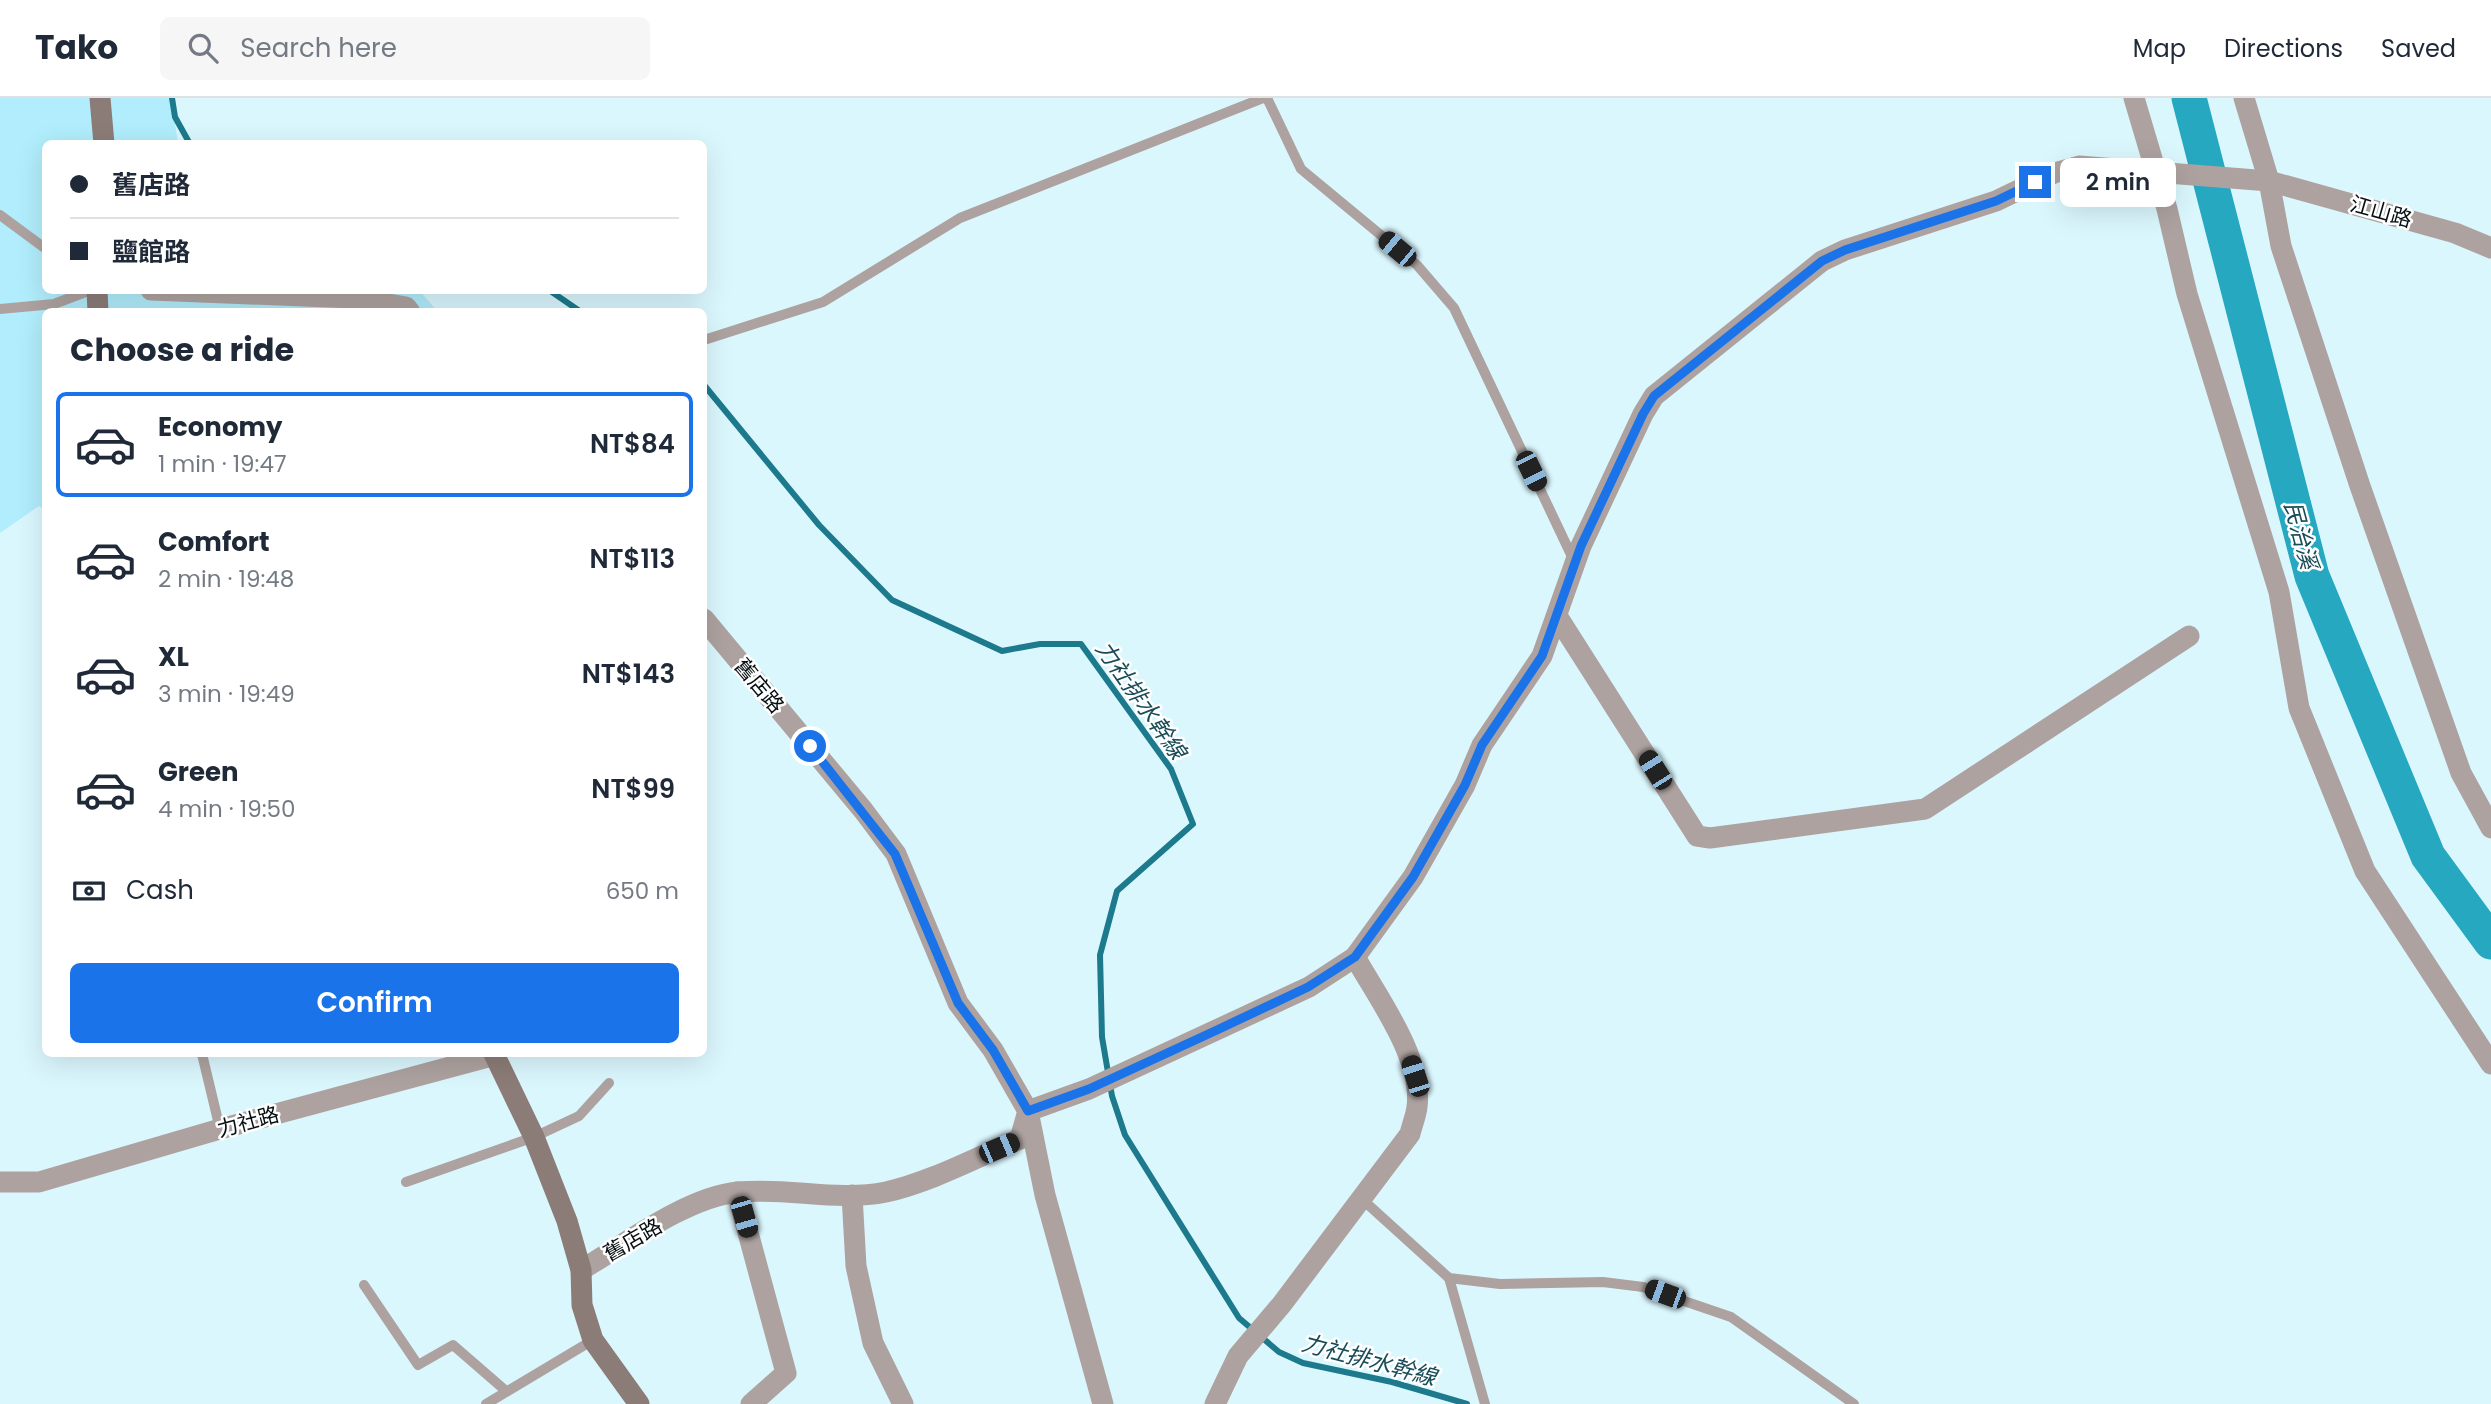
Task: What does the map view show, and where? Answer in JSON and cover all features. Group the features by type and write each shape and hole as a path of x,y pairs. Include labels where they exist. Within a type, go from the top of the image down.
{"main road":[{"path":"100,98 104,140"},
{"name":"力社路","path":"496,1057 534,1137 567,1222 581,1270 582,1305 593,1340 639,1404"}],"street":[{"path":"2134,98 2161,172 2194,320 2279,592 2299,708 2365,871 2491,1064"},
{"path":"2244,98 2269,181 2281,246 2360,486 2461,773 2491,828"},
{"name":"江山路","path":"1355,957 1413,877 1465,785 1482,745 1542,656 1575,564 1643,414 1654,396 1822,261 1845,250 1996,201 2054,173 2079,166 2269,181 2455,233 2491,248"},
{"path":"252,294 354,298 407,308"},
{"path":"1557,616 1697,836 1710,838 1925,809 2189,636"},
{"name":"舊店路","path":"707,624 863,810 895,854 958,1003 993,1050 1028,1111 1045,1195 1103,1404"},
{"path":"1028,1111 1125,1074 1308,987 1355,957 1407,1051 1415,1076 1417,1106 1410,1134 1363,1200 1246,1347 1214,1404"},
{"name":"力社路","path":"0,1182 39,1182 484,1057"},
{"name":"舊店路","path":"581,1270 688,1208 737,1192 852,1195 887,1192 1020,1139 1028,1111"},
{"path":"737,1192 786,1373 751,1404"},
{"path":"852,1195 856,1266 873,1343 903,1404"}],"lane":[{"path":"707,339 823,302 960,218 1265,98 1301,169 1417,265 1454,308 1575,564"},
{"path":"0,215 42,246"},
{"path":"0,309 54,304 80,294"},
{"path":"203,1057 220,1129"},
{"path":"406,1182 534,1137 579,1116 609,1083"},
{"path":"1363,1200 1449,1278 1485,1404"},
{"path":"1449,1278 1500,1284 1603,1282 1643,1287 1731,1317 1854,1404"},
{"path":"364,1285 418,1365 453,1345 506,1391"},
{"path":"486,1404 593,1340"}],"shaded area":[{"path":"0,98 171,98 178,140 42,140 42,294 423,294 434,308 42,308 42,508 39,506 0,533"}],"waterway":[{"name":"力社排水幹線","path":"172,98 175,117 188,140"},
{"name":"民治溪","path":"2189,98 2312,576 2428,856 2491,942"},
{"name":"力社排水幹線","path":"555,294 575,308"},
{"name":"力社排水幹線","path":"707,389 819,525 892,600 1002,651 1040,644 1081,644 1171,769 1193,824 1117,891 1100,955 1102,1037 1112,1096 1125,1135 1239,1318 1279,1352 1303,1363 1392,1382 1467,1404"}],"route":[{"path":"810,746 895,854 958,1003 993,1050 1028,1111 1125,1074 1308,987 1355,957 1413,877 1465,785 1482,745 1542,656 1581,546 1654,396 1822,261 1845,250 1996,201 2035,182"}]}
